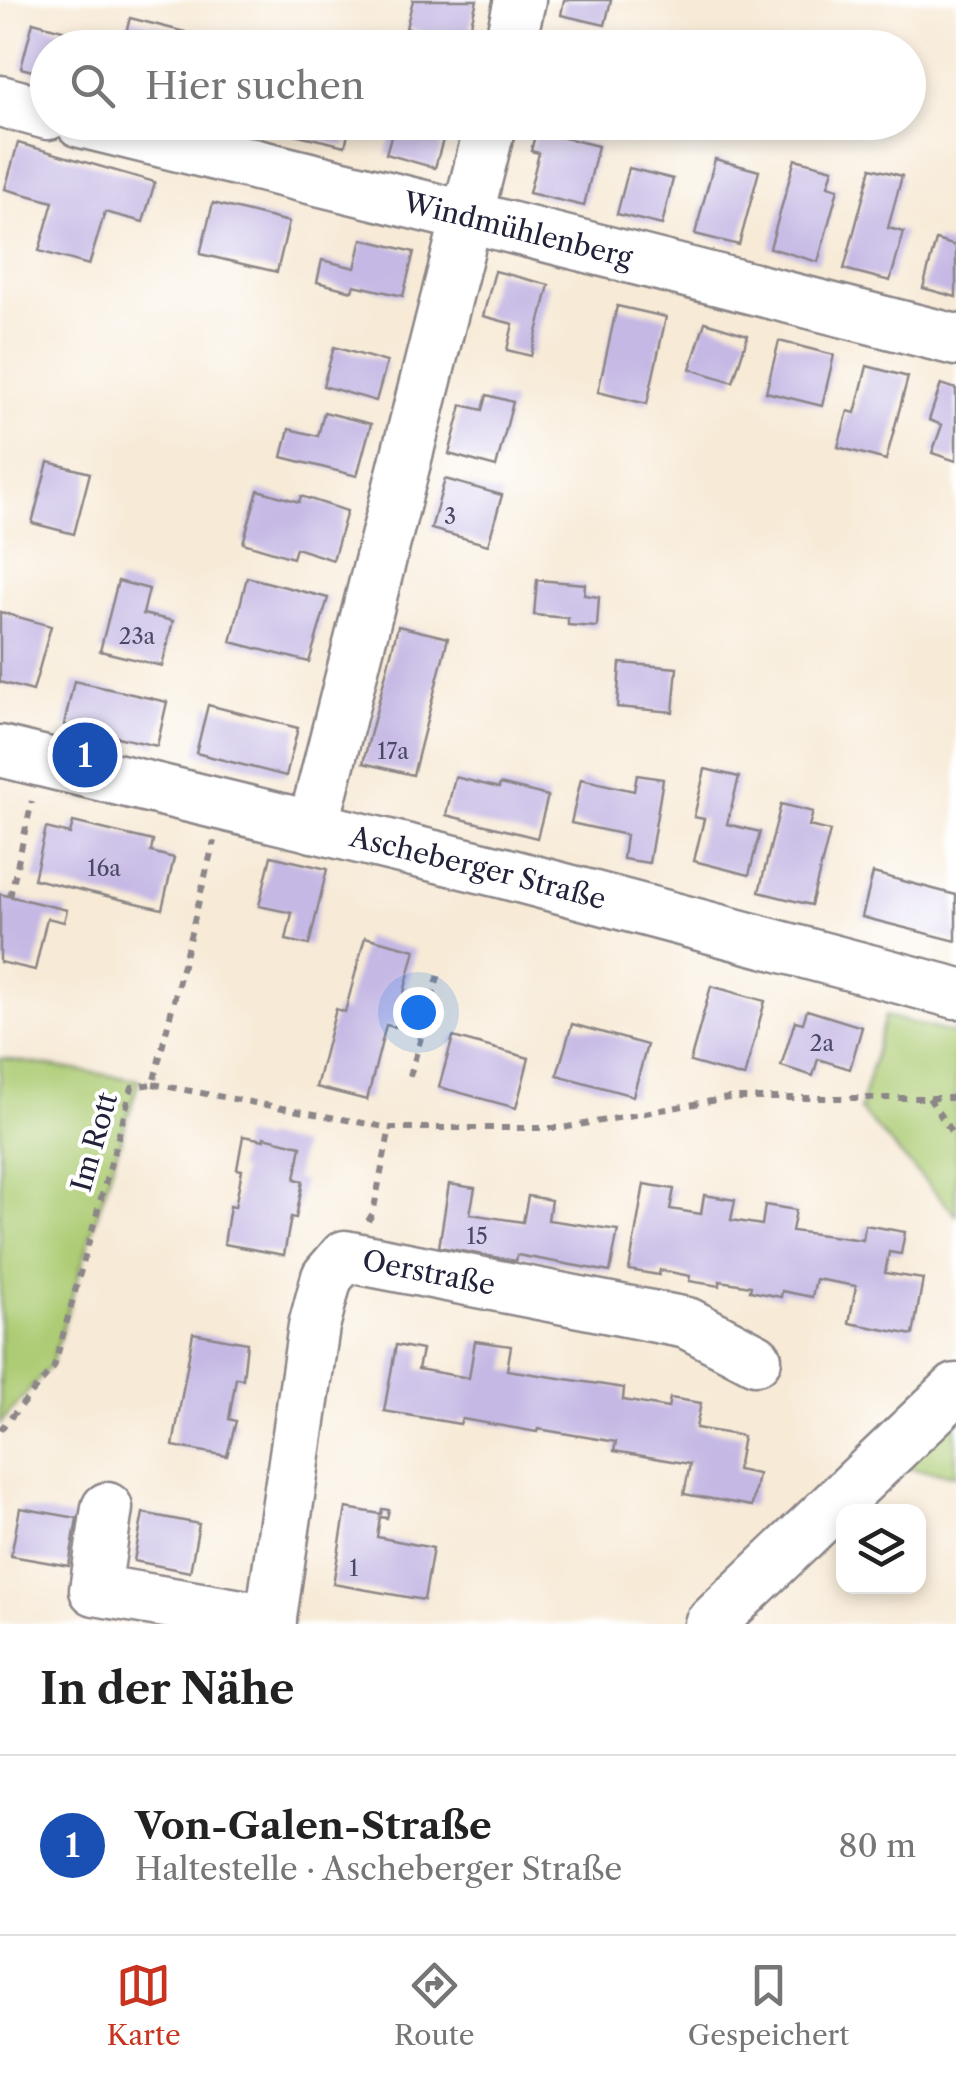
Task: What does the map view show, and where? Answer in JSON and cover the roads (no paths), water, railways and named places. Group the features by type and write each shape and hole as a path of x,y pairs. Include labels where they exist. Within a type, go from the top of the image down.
{"street":[{"path":"513,30 520,0"},
{"path":"0,101 30,109"},
{"name":"Windmühlenberg","path":"154,140 956,340"},
{"path":"313,827 488,140"},
{"name":"Ascheberger Straße","path":"21,756 663,914 956,993"},
{"name":"Oerstraße","path":"107,1508 95,1590 270,1622 314,1326 327,1277 345,1256 687,1323 756,1359"},
{"path":"710,1624 956,1389"}],"place":[{"name":"Von-Galen-Straße","path":"85,755"}]}
